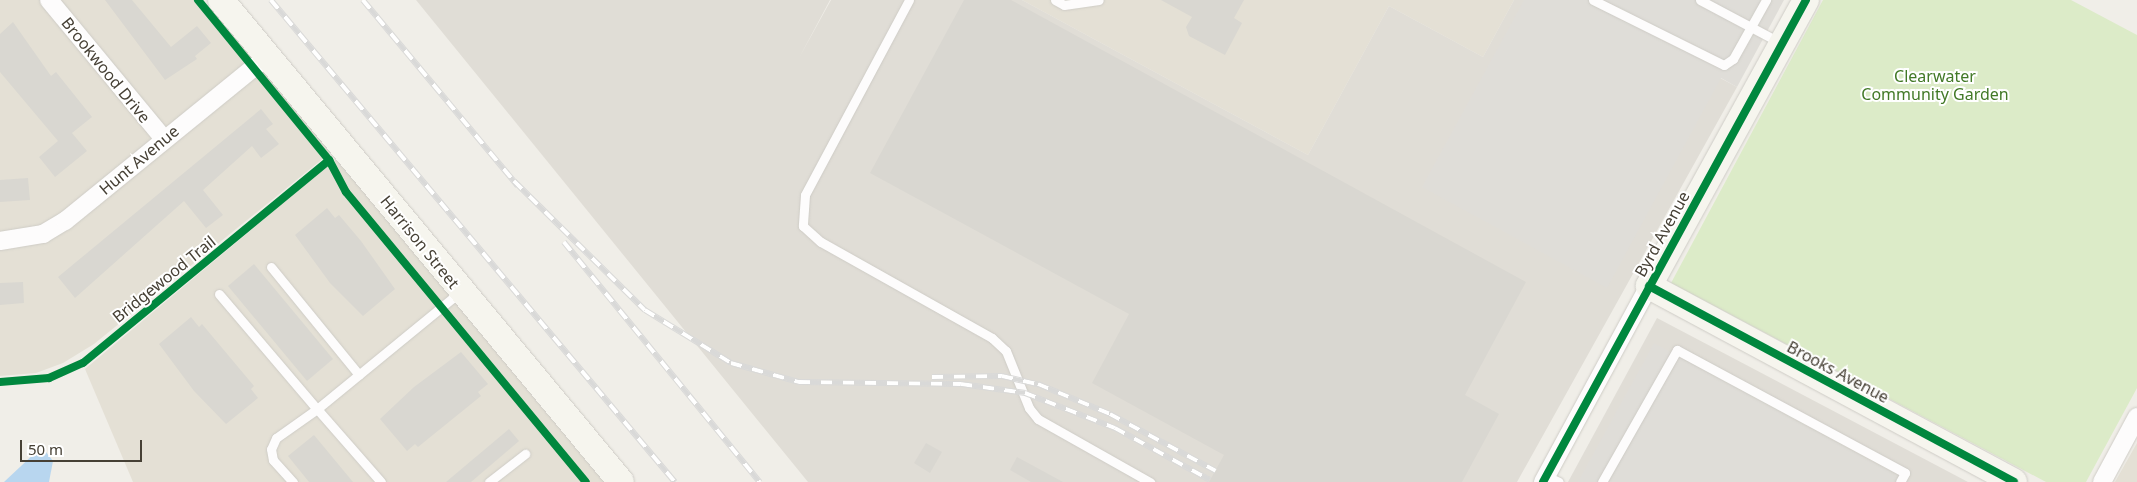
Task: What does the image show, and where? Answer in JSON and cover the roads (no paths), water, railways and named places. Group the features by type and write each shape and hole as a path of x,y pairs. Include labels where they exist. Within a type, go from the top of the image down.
{"street":[{"name":"Brookwood Drive","path":"49,0 164,139"},
{"name":"Harrison Street","path":"221,0 461,292 621,482"},
{"name":"Byrd Avenue","path":"1550,480 1649,286 1782,43 1802,1"},
{"name":"Hunt Avenue","path":"0,241 51,231 268,56"},
{"name":"Brooks Avenue","path":"1649,286 2014,482"},
{"path":"2102,482 2137,417"}],"lane":[{"path":"908,0 805,195 803,226 821,242 992,338 1006,351 1029,408 1038,419 1150,482"},
{"path":"1055,0 1064,5 1099,0"},
{"path":"1593,0 1715,65 1733,59 1766,0"},
{"path":"1700,0 1782,43"},
{"path":"271,267 359,375"},
{"path":"293,482 273,460 272,450 276,438 317,409 461,292"},
{"path":"219,294 381,482"},
{"path":"1602,482 1677,350 1906,473 1900,482"},
{"path":"489,482 525,454"}],"water":[{"path":"37,451 46,452 53,461 49,482 4,482"}],"railway":[{"path":"271,0 675,482"},
{"path":"363,0 518,186"},
{"path":"514,181 645,310 731,363 799,382 961,384 1025,393 1115,428 1210,480"},
{"path":"564,242 760,482"},
{"path":"932,377 1002,376 1038,384 1110,414 1216,471"}],"park label":[{"name":"Clearwater Community Garden","path":"1935,85"}]}
